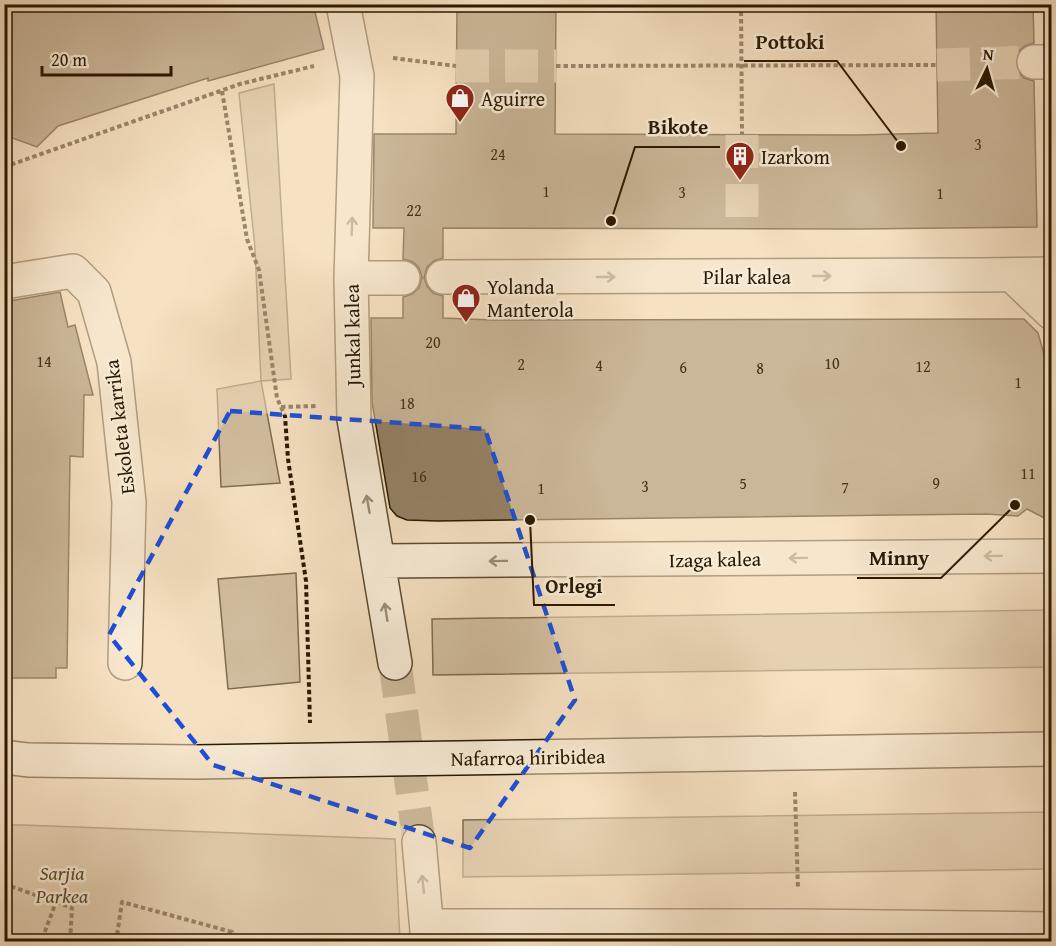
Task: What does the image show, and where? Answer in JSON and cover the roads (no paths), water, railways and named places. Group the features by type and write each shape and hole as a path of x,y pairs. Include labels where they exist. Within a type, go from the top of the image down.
{"street":[{"name":"Junkal kalea","path":"343,4 357,76 351,278 354,419 394,663"},
{"name":"Eskoleta karrika","path":"4,282 72,270 94,292 114,362 129,502 125,663"},
{"name":"Pilar kalea","path":"443,277 1052,274"},
{"path":"1012,275 1052,313"},
{"path":"351,278 403,278"},
{"name":"Izaga kalea","path":"378,561 1052,556"},
{"name":"Nafarroa hiribidea","path":"4,757 28,760 178,762 1052,749"},
{"path":"419,842 428,934 799,926 1052,929"}],"tunnel":[{"path":"937,65 1034,62"},
{"path":"456,66 556,66"},
{"path":"742,135 742,229"},
{"path":"395,663 419,842"}],"place":[{"name":"Aguirre","path":"460,124"},
{"name":"Pottoki","path":"901,146"},
{"name":"Izarkom","path":"740,182"},
{"name":"Bikote","path":"611,221"},
{"name":"Yolanda Manterola","path":"466,324"},
{"name":"Minny","path":"1015,505"},
{"name":"Orlegi","path":"530,520"}],"park label":[{"name":"Sarjia Parkea","path":"62,884"}]}
